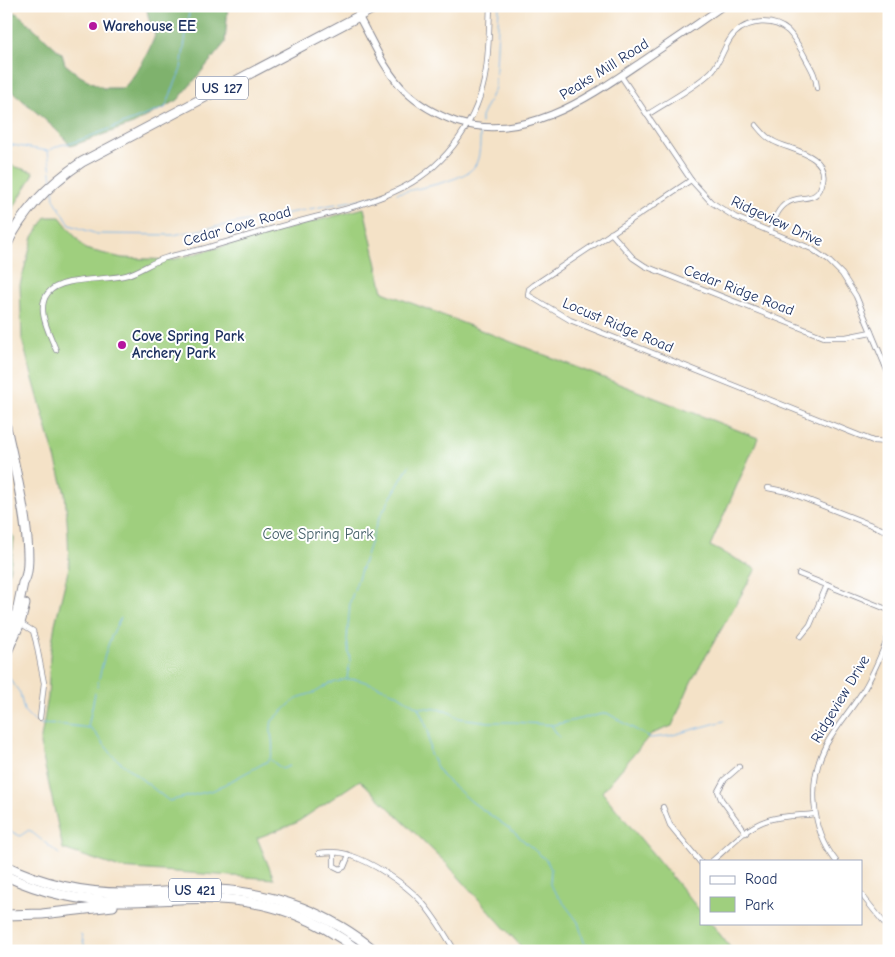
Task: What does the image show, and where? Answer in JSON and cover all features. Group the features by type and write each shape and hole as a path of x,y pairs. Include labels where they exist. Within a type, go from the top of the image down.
{"highway":[{"name":"US 127","path":"6,246 17,225 34,201 56,180 82,162 378,6"},
{"path":"6,427 26,532 28,557 26,580 28,589 6,654"},
{"path":"7,636 17,622"},
{"name":"US 421","path":"6,866 48,883 79,890 124,894 220,890 269,897 300,907 330,920 375,951"},
{"name":"US 421","path":"6,876 44,890 75,898 107,901 219,898 263,904 317,922 359,951"},
{"path":"6,915 57,912 151,900"}],"street":[{"path":"469,125 482,90 486,72 490,6"},
{"name":"Peaks Mill Road","path":"359,16 386,66 416,100 438,114 469,125 503,127 539,120 576,103 621,76 723,6"},
{"path":"647,115 713,70 734,34 753,23 763,22 786,29 816,75 817,88"},
{"name":"Ridgeview Drive","path":"621,76 691,180 711,202 735,217 812,249 842,274 856,296 889,375"},
{"name":"Cedar Cove Road","path":"56,350 44,320 42,307 44,298 54,288 72,281 97,280 130,274 165,258 322,215 384,195 411,184 432,168 469,125"},
{"path":"756,125 763,134 774,142 813,158 821,168 823,177 816,194 806,199 792,200 780,210 770,232"},
{"name":"Locust Ridge Road","path":"691,180 534,286 528,295 570,320 624,343 874,441 889,442"},
{"name":"Cedar Ridge Road","path":"611,234 633,258 645,266 824,337 846,337 871,332"},
{"path":"768,488 788,492 889,532"},
{"path":"799,574 889,610"},
{"path":"800,636 810,625 827,585"},
{"path":"17,622 31,629 36,642 44,683 40,718"},
{"name":"Ridgeview Drive","path":"835,860 828,851 820,832 816,814 814,782 826,744 866,685 889,635"},
{"path":"739,767 724,780 718,791 720,799 746,833"},
{"path":"663,807 670,825 700,862"},
{"path":"713,860 746,833 767,820 816,814"},
{"path":"334,852 334,866 340,869 344,867 349,854"},
{"path":"319,853 349,854 386,874 414,894 426,908 455,951"},
{"path":"862,895 887,922 889,929"}],"green space":[{"path":"146,6 228,6 225,43 178,100 133,124 71,146 6,85 6,8 18,14 37,31 62,54 65,64 80,76 103,88 123,88 141,64 155,35 150,24"},
{"path":"6,164 33,172 32,177 6,220"},
{"name":"Cove Spring Park","path":"364,208 383,292 758,438 710,546 756,569 691,682 672,726 651,734 602,792 700,911 700,924 712,924 733,951 525,951 447,864 360,780 296,823 257,838 274,879 120,868 63,849 40,744 48,697 50,655 55,624 69,567 65,493 22,340 20,285 33,237 46,217 60,217 85,249 122,258 172,260"},
{"path":"6,525 14,538 6,590"}],"waterway":[{"path":"6,144 48,151 165,108 181,69 190,6"},
{"path":"481,123 481,117 495,88 499,6"},
{"path":"397,193 438,184 468,172 474,167 478,159 480,129"},
{"path":"48,151 52,180"},
{"path":"53,189 54,199 70,225 97,234 173,235 378,196"},
{"path":"347,678 350,661 347,640 350,602 378,520 409,466"},
{"path":"97,687 109,643 121,618"},
{"path":"8,676 20,693 24,711 35,722"},
{"path":"40,724 91,728 114,757 169,801 214,790 268,761 273,747 272,721 300,697 316,692 329,684 347,679 359,680 378,686 397,694 417,707 446,710 459,718 489,722 553,725 607,713 650,738 669,736 724,721"},
{"path":"6,689 10,681"},
{"path":"88,727 95,693"},
{"path":"418,707 428,730 430,754 442,776 546,860 551,869 550,885 578,922 584,942 593,951"},
{"path":"551,725 559,737"},
{"path":"271,760 282,769 289,766"},
{"path":"6,829 20,836 29,830 59,854"},
{"path":"81,934 86,951"}],"place":[{"name":"Warehouse EE","path":"93,26"},
{"name":"Cove Spring Park Archery Park","path":"122,345"}]}
